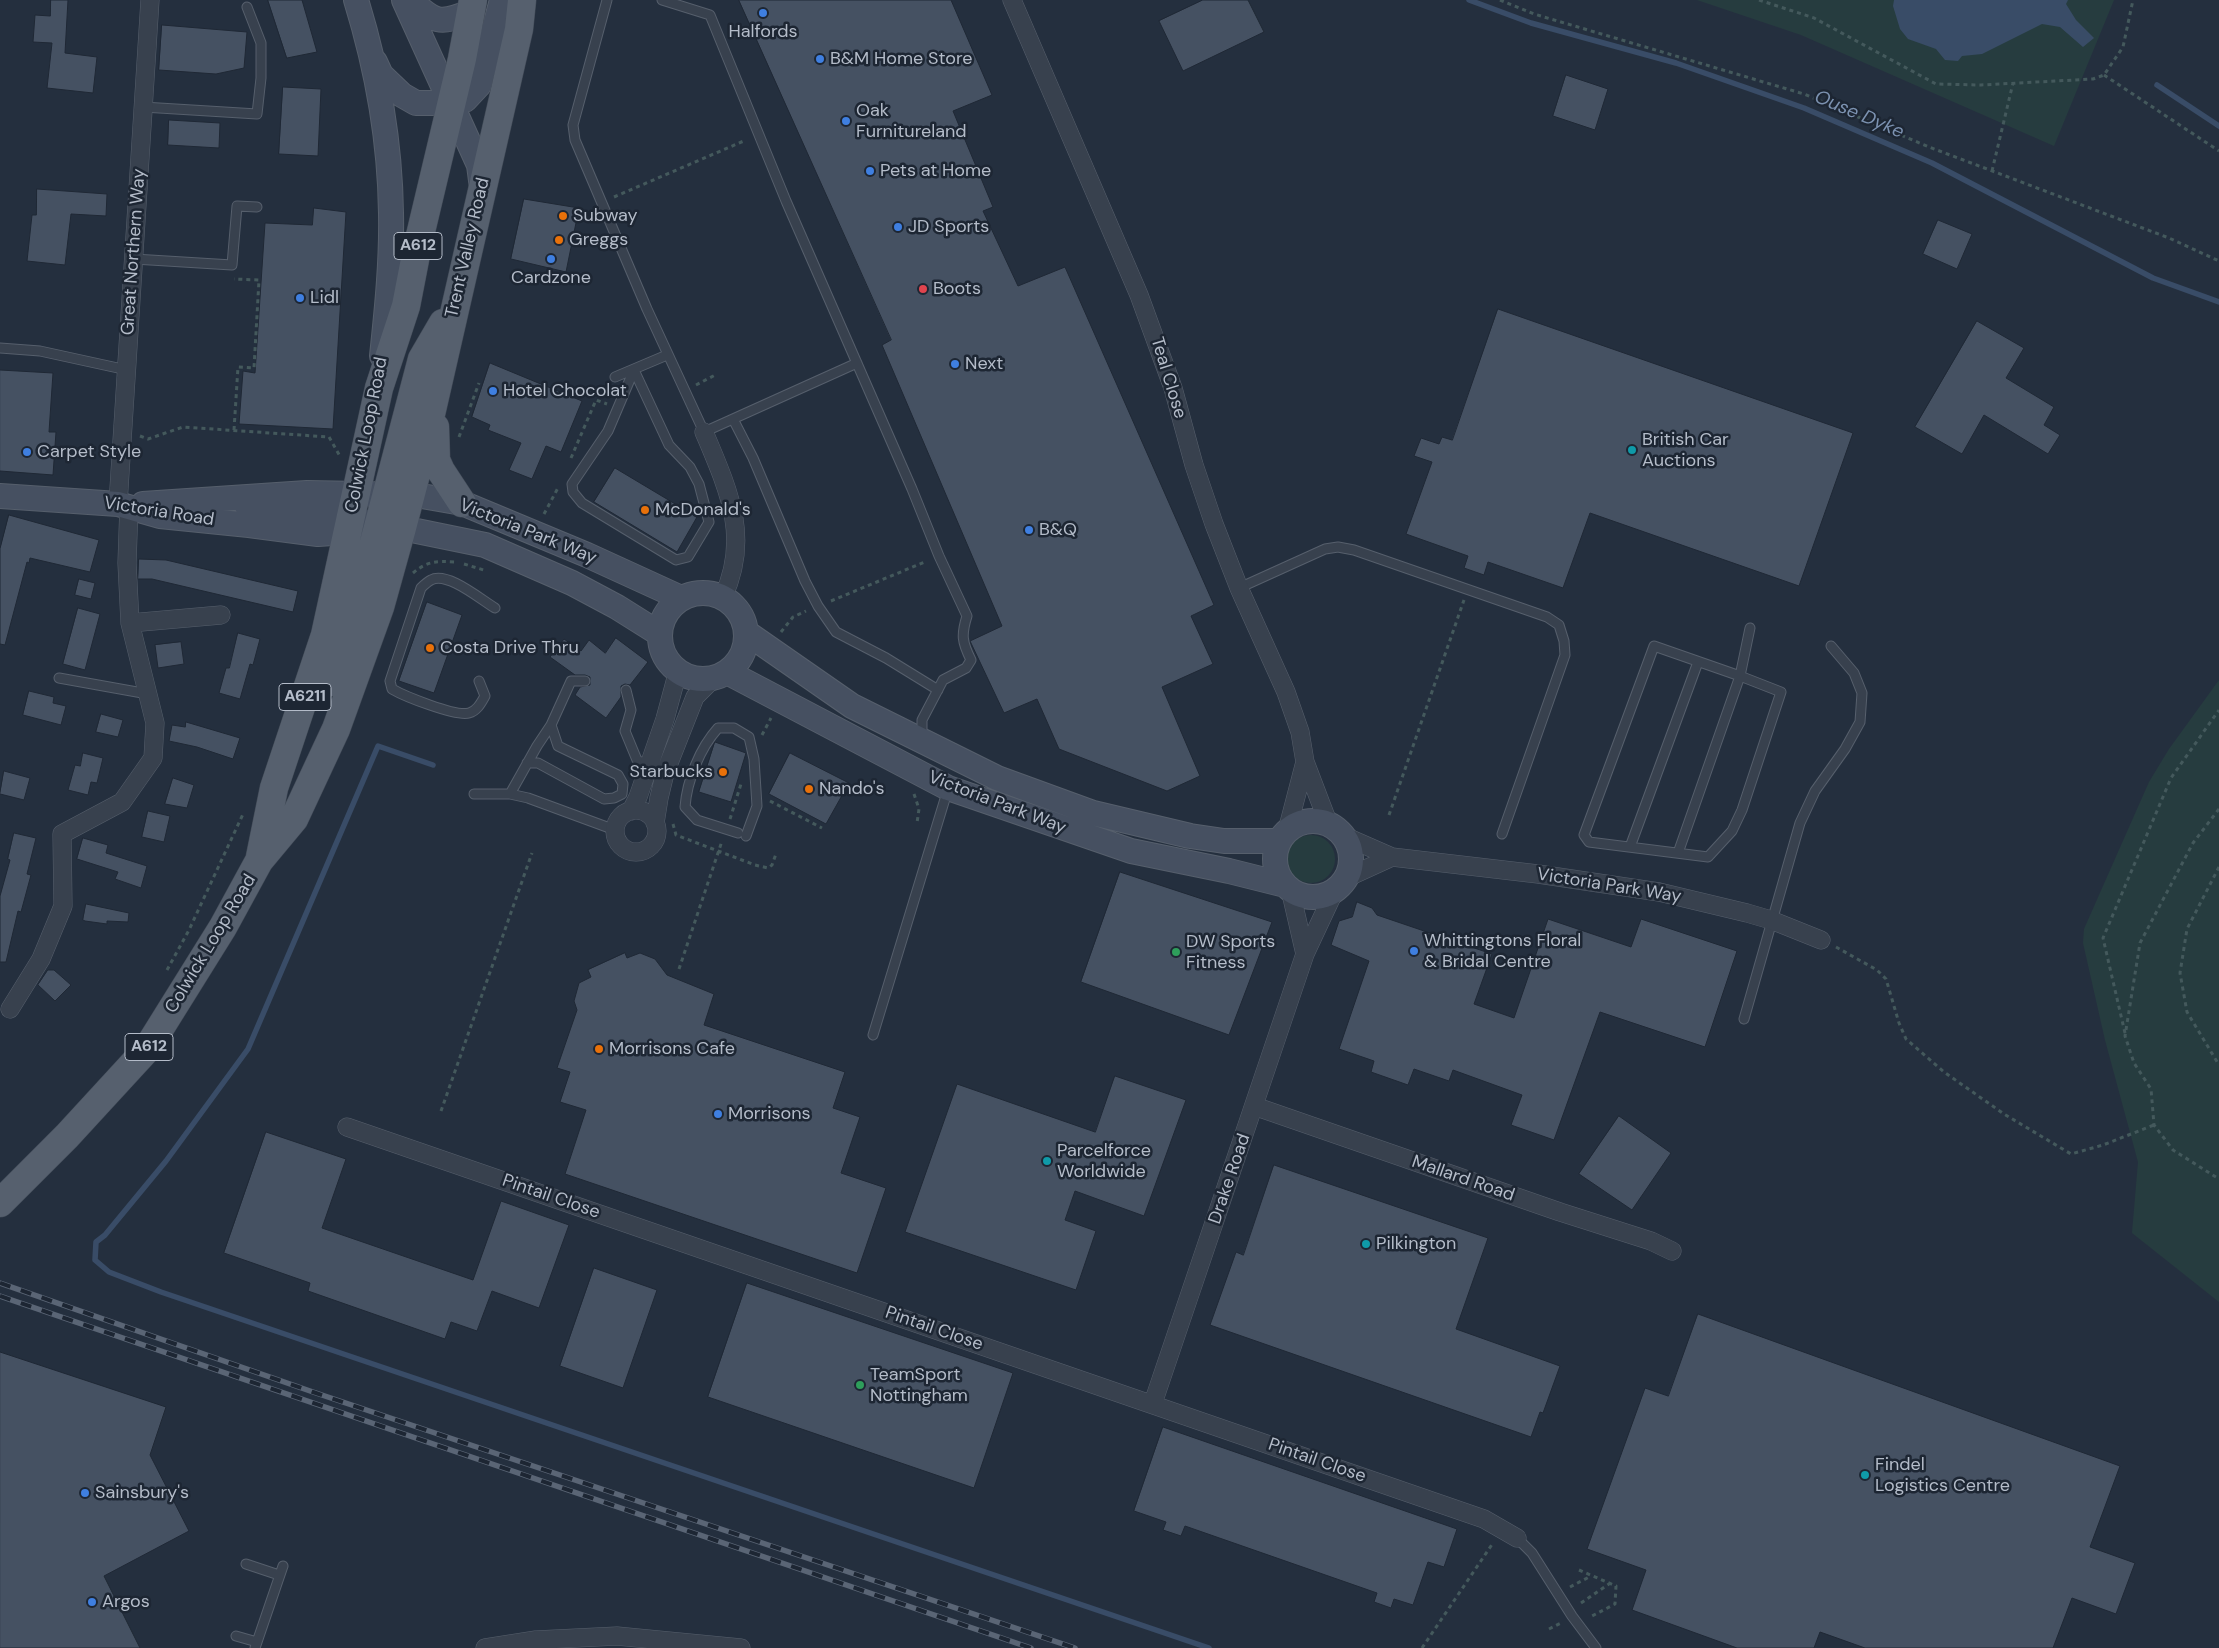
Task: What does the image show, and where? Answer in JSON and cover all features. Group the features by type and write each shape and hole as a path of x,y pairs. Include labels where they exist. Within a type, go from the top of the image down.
{"main road":[{"name":"Trent Valley Road","path":"398,495 435,393 519,28 522,0"},
{"name":"A612","path":"379,388 406,306 450,103 462,60 472,6"},
{"path":"398,495 422,359 455,302"},
{"name":"Colwick Loop Road","path":"259,861 274,788 325,635 379,388"},
{"path":"435,393 436,460 462,503"},
{"name":"Colwick Loop Road","path":"0,1203 67,1136 147,1049 223,927 259,861 294,818 336,729 380,607 391,568 389,529 398,495"},
{"path":"259,861 318,730 389,529"}],"street":[{"name":"Great Northern Way","path":"10,1009 41,958 63,906 62,834 122,802 153,758 155,723 130,623 123,505 127,370 150,0"},
{"name":"Colwick Loop Road","path":"356,0 370,52 386,142 391,213 388,304 379,388"},
{"path":"404,0 479,165 482,188"},
{"path":"410,0 428,17 444,20 472,6"},
{"path":"370,52 381,76 416,103 450,103 465,100 479,85 502,0"},
{"name":"Teal Close","path":"1012,0 1140,295 1173,388 1194,465 1211,516 1239,588 1286,692 1300,732 1305,762 1337,830"},
{"path":"704,432 724,480 733,511 737,536 736,556 723,597"},
{"name":"Victoria Park Way","path":"318,534 352,514 398,495 462,503 586,555 681,598"},
{"name":"Victoria Road","path":"0,498 123,505 160,516 318,534"},
{"path":"123,505 228,498 265,511 352,514"},
{"name":"Victoria Park Way","path":"352,514 389,529 486,545 572,583 617,607 660,634"},
{"path":"705,592 723,597 738,609 744,620 747,633 745,648 738,662 720,675 695,698 665,773 658,798 655,823 657,830 656,838 652,845 640,852 629,851 618,842 615,830 618,820 630,811 638,797 665,719 678,671 669,663 662,649 660,634 666,614 681,598 705,592"},
{"path":"130,623 221,615"},
{"name":"Victoria Park Way","path":"747,633 852,706 928,746 997,778 1093,813 1190,836 1224,841 1283,836"},
{"name":"Victoria Park Way","path":"678,671 696,678 720,675 948,788 1122,849 1229,871 1288,887"},
{"name":"Teal Close","path":"1283,836 1305,762"},
{"path":"630,811 646,812 655,823"},
{"path":"1305,954 1288,887 1277,871 1275,855 1283,836 1297,824 1310,820 1323,822 1392,857"},
{"path":"1337,830 1350,850 1351,857 1349,872 1340,884"},
{"path":"1288,887 1306,896 1325,894 1340,884 1392,857"},
{"name":"Victoria Park Way","path":"1392,857 1538,874 1659,892 1771,920 1821,940"},
{"name":"Drake Road","path":"1152,1403 1305,954 1340,884"},
{"name":"Mallard Road","path":"1254,1106 1560,1212 1651,1241 1672,1252"},
{"name":"Pintail Close","path":"347,1127 1484,1519 1513,1535"},
{"path":"486,1648 536,1640 617,1636 742,1648"}],"lane":[{"path":"607,0 573,125 574,140 667,355 704,432 857,363"},
{"path":"662,0 710,15 758,135 912,489 939,556 967,616 963,628 962,643 971,660 966,668 943,680 922,720 922,730 928,746"},
{"path":"144,107 257,114 261,78 261,43 247,7"},
{"path":"134,259 232,265 237,206 257,207"},
{"path":"0,348 40,351 127,370"},
{"path":"615,377 667,355"},
{"path":"634,370 669,445 690,467 699,484 704,501 709,522 688,557 676,560 582,503 573,492 572,484 608,432 634,370"},
{"path":"733,420 753,458 818,606 836,632 886,658 938,690"},
{"path":"1239,588 1325,549 1338,547 1354,550 1468,588 1547,617 1560,625 1564,642 1564,655 1502,834"},
{"path":"479,681 485,696 480,706 470,713 458,713 401,694 392,689 390,681 421,588 432,579 444,578 460,585 495,608"},
{"path":"1678,853 1740,676 1750,628"},
{"path":"1654,646 1698,662 1781,692 1742,810 1732,831 1708,857 1589,842 1584,835 1654,646"},
{"path":"1744,1019 1800,823 1815,791 1846,749 1860,722 1862,693 1854,673 1831,646"},
{"path":"1630,847 1698,662"},
{"path":"59,678 148,694"},
{"path":"510,794 551,725 571,681 585,681"},
{"path":"626,690 631,710 625,731 637,760 648,766"},
{"path":"527,763 538,764 604,799 614,798 622,794 623,784 618,775 558,746 551,725"},
{"path":"718,728 734,728 749,737 754,759 757,806 742,834 726,831 697,820 685,808 686,793 705,742 718,728"},
{"path":"873,1035 948,788"},
{"path":"474,794 510,794 528,798 615,830"},
{"path":"1513,1535 1532,1553 1572,1616 1596,1648"},
{"path":"246,1564 279,1576"},
{"path":"236,1636 256,1645 283,1566"}],"path":[{"path":"1500,0 1534,14 1804,94 1992,171 2170,238 2219,261"},
{"path":"1759,0 1814,18 1936,84 2013,83 2092,78 2104,75 2123,47 2133,0"},
{"path":"2104,75 2219,151"},
{"path":"1992,171 2013,83"},
{"path":"602,203 758,135"},
{"path":"230,279 259,280 254,368 238,367 234,430"},
{"path":"456,444 479,384"},
{"path":"135,434 148,439 183,427 329,437 342,461"},
{"path":"777,638 793,617 939,556"},
{"path":"1389,815 1468,588"},
{"path":"2219,710 2171,778 2103,938 2125,1036 2134,1064 2151,1089 2154,1125 2174,1150 2219,1179"},
{"path":"679,969 726,831 748,759 762,758 761,738 774,711"},
{"path":"767,799 822,828"},
{"path":"162,978 189,930 246,807"},
{"path":"2125,1036 2140,943 2193,843 2219,809"},
{"path":"441,1111 532,853"},
{"path":"2219,867 2187,929 2180,972 2187,1012 2219,1065"},
{"path":"1821,940 1877,970 1886,979 1906,1039 1944,1072 2004,1114 2071,1154 2102,1145 2154,1125"},
{"path":"1422,1648 1492,1544 1513,1535"},
{"path":"1578,1570 1616,1586 1615,1604 1590,1618"},
{"path":"1569,1587 1592,1576"},
{"path":"1581,1603 1610,1583"}],"green space":[{"path":"1697,0 2114,0 2054,146 1801,35"},
{"path":"2219,680 2219,1302 2132,1233 2138,1162 2105,1040 2083,943 2084,929 2149,782 2169,749"},
{"path":"1311,835 1320,837 1328,842 1333,850 1335,859 1333,868 1328,876 1320,881 1311,883 1302,881 1294,876 1289,868 1287,859 1289,850 1294,842 1302,837"}],"water":[{"path":"1894,0 2068,0 2066,4 2076,20 2094,38 2083,47 2060,27 2042,24 1982,54 1962,56 1958,61 1945,60 1936,49 1908,39 1900,29 1893,6"}],"building":[{"path":"51,0 68,0 65,53 97,57 93,93 47,88 52,43 33,42 35,15 50,16"},
{"path":"268,0 302,0 317,52 287,58"},
{"path":"739,0 951,0 992,95 953,111 993,207 983,211 1018,286 1065,267 1214,605 1191,616 1213,664 1162,687 1200,776 1167,791 1059,749 1037,699 1004,713 970,641 1002,626 882,345 891,340"},
{"path":"1203,0 1248,0 1264,32 1183,71 1159,21"},
{"path":"162,25 247,32 244,68 216,74 159,70"},
{"path":"1566,75 1608,89 1595,130 1553,116"},
{"path":"283,87 321,89 318,156 279,154"},
{"path":"169,120 220,123 219,148 168,145"},
{"path":"37,189 107,194 106,216 71,214 65,265 27,261 32,215 36,215"},
{"path":"524,199 579,208 566,272 511,259"},
{"name":"Lidl","path":"314,208 346,212 333,429 239,424 243,371 255,373 265,223 312,225"},
{"path":"1938,220 1972,234 1957,269 1923,254"},
{"name":"British Car Auctions","path":"1498,309 1853,433 1799,586 1590,513 1563,588 1488,562 1484,575 1464,568 1468,556 1406,534 1432,462 1414,456 1421,438 1439,444 1442,437 1452,440"},
{"path":"1977,321 2024,348 2006,378 2054,407 2044,425 2060,435 2048,454 1984,415 1962,454 1915,427"},
{"path":"490,363 582,401 561,452 546,446 532,479 509,470 521,443 488,430 490,425 472,417"},
{"path":"0,370 53,373 49,432 56,432 53,475 0,471"},
{"name":"McDonald's","path":"615,468 697,517 677,552 594,502"},
{"path":"9,515 99,540 90,572 30,558 29,563 27,562 5,645 0,644 0,549"},
{"path":"139,559 166,560 298,591 293,612 152,579 138,579"},
{"path":"79,579 95,583 91,599 75,595"},
{"name":"Costa Drive Thru","path":"427,602 462,615 434,693 399,681"},
{"path":"78,608 100,614 85,670 63,664"},
{"path":"238,633 260,639 253,665 250,664 240,699 219,693 226,668 229,668"},
{"path":"616,638 648,662 630,685 625,684 621,686 621,697 606,718 575,695 580,687 590,685 590,677 575,675 550,657 564,639 581,651 589,640 605,653"},
{"path":"181,642 184,664 158,668 155,645"},
{"path":"29,691 54,697 53,703 66,706 61,725 23,715"},
{"path":"101,714 123,720 118,737 96,732"},
{"path":"186,722 240,738 233,759 197,747 169,741 172,725 185,727"},
{"name":"Starbucks","path":"715,742 746,753 731,802 699,792"},
{"path":"83,753 103,758 97,783 91,782 88,795 68,790 75,765 80,766"},
{"name":"Nando's","path":"790,753 849,783 826,824 769,794"},
{"path":"4,771 30,778 24,800 0,794"},
{"path":"173,778 194,785 187,808 165,804"},
{"path":"148,811 170,816 164,842 142,837"},
{"path":"14,833 36,838 27,874 31,875 21,912 18,911 6,962 0,962 0,896 10,860 8,859"},
{"path":"83,838 108,845 106,853 147,866 141,888 115,879 118,872 77,859"},
{"name":"DW Sports Fitness","path":"1120,872 1272,922 1229,1035 1081,982"},
{"path":"1357,902 1372,908 1377,915 1492,954 1474,1004 1514,1018 1548,919 1631,947 1641,919 1737,951 1705,1047 1600,1012 1554,1140 1511,1125 1522,1095 1453,1070 1449,1081 1414,1069 1408,1085 1371,1072 1374,1061 1339,1049 1369,961 1331,945 1339,921 1352,917"},
{"path":"86,904 129,913 128,922 107,921 107,924 85,921 83,920"},
{"name":"Morrisons","path":"625,953 627,958 640,953 655,959 667,975 714,994 704,1025 845,1072 833,1108 860,1117 841,1173 886,1188 857,1273 565,1174 586,1110 560,1102 570,1072 557,1068 577,1010 574,1001 579,983 591,977 588,970"},
{"path":"48,970 54,970 71,985 55,1001 38,985"},
{"name":"Parcelforce Worldwide","path":"1115,1076 1186,1100 1144,1216 1075,1191 1065,1220 1096,1231 1076,1290 905,1232 957,1084 1095,1132"},
{"path":"1619,1116 1671,1153 1632,1210 1579,1174"},
{"path":"266,1132 346,1159 322,1228 473,1280 501,1201 569,1225 539,1308 492,1291 477,1331 451,1322 445,1339 308,1291 310,1283 224,1253"},
{"path":"1274,1165 1488,1238 1456,1329 1560,1366 1543,1413 1540,1412 1531,1437 1210,1325 1236,1252 1243,1255"},
{"path":"594,1268 657,1290 623,1388 560,1366"},
{"name":"TeamSport Nottingham","path":"747,1283 1013,1373 974,1488 708,1397"},
{"name":"Findel Logistics Centre","path":"1698,1314 2120,1466 2090,1547 2135,1563 2116,1614 2072,1598 2053,1648 1865,1648 1820,1632 1814,1648 1737,1648 1632,1610 1646,1570 1587,1549 1645,1388 1668,1396"},
{"name":"Sainsbury's","path":"0,1352 166,1407 150,1455 189,1531 104,1576 140,1648 0,1648"},
{"path":"1163,1427 1457,1529 1444,1567 1428,1562 1413,1605 1394,1599 1391,1608 1374,1602 1377,1593 1185,1526 1181,1536 1163,1530 1166,1522 1134,1511"}],"waterway":[{"name":"Ouse Dyke","path":"1469,0 1531,23 1676,63 1804,108 1932,163 2153,278 2219,302"},
{"path":"2157,85 2219,126"},
{"path":"433,765 378,746 248,1049 166,1161 105,1235 96,1242 95,1260 109,1272 161,1292 1209,1648"}],"railway":[{"path":"0,1283 313,1392 1075,1648"},
{"path":"0,1296 1031,1648"}],"place":[{"name":"Halfords","path":"763,13"},
{"name":"B&M Home Store","path":"820,59"},
{"name":"Oak Furnitureland","path":"846,121"},
{"name":"Pets at Home","path":"870,171"},
{"name":"Subway","path":"563,216"},
{"name":"JD Sports","path":"898,227"},
{"name":"Greggs","path":"559,240"},
{"name":"Cardzone","path":"551,259"},
{"name":"Boots","path":"923,289"},
{"name":"Lidl","path":"300,298"},
{"name":"Next","path":"955,364"},
{"name":"Hotel Chocolat","path":"493,391"},
{"name":"British Car Auctions","path":"1632,450"},
{"name":"Carpet Style","path":"27,452"},
{"name":"McDonald's","path":"645,510"},
{"name":"B&Q","path":"1029,530"},
{"name":"Costa Drive Thru","path":"430,648"},
{"name":"Starbucks","path":"723,772"},
{"name":"Nando's","path":"809,789"},
{"name":"Whittingtons Floral & Bridal Centre","path":"1414,951"},
{"name":"DW Sports Fitness","path":"1176,952"},
{"name":"Morrisons Cafe","path":"599,1049"},
{"name":"Morrisons","path":"718,1114"},
{"name":"Parcelforce Worldwide","path":"1047,1161"},
{"name":"Pilkington","path":"1366,1244"},
{"name":"TeamSport Nottingham","path":"860,1385"},
{"name":"Findel Logistics Centre","path":"1865,1475"},
{"name":"Sainsbury's","path":"85,1493"},
{"name":"Argos","path":"92,1602"}]}
